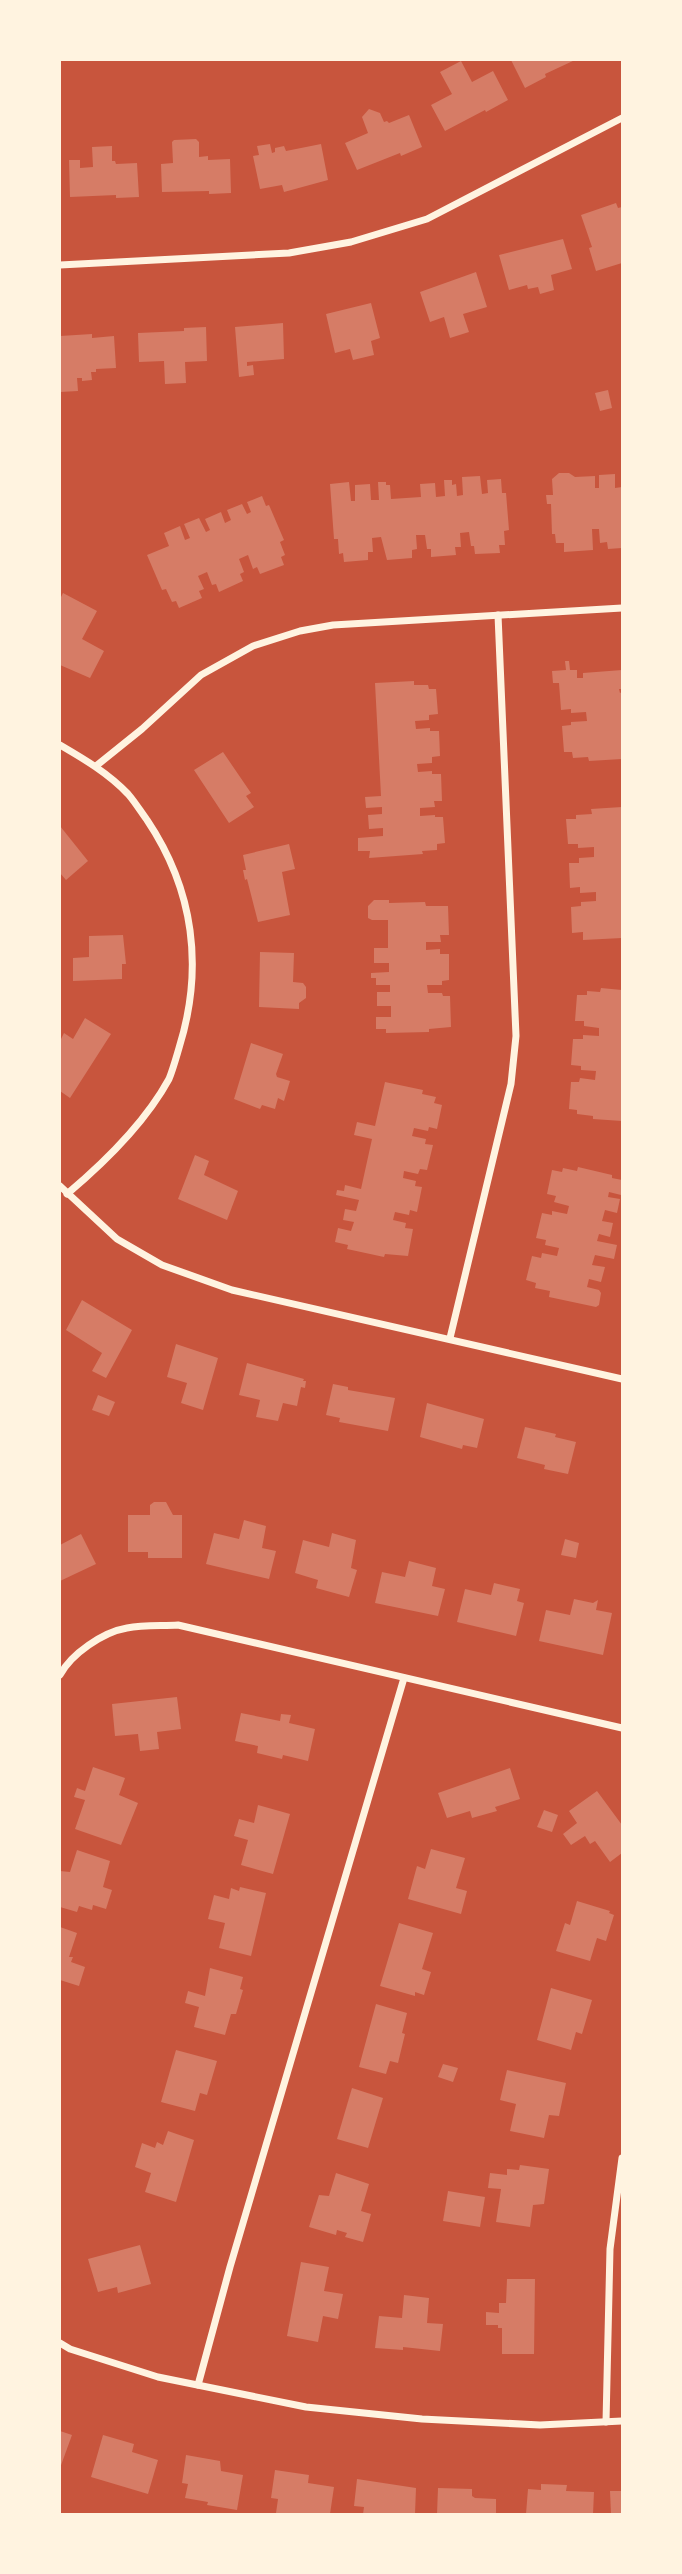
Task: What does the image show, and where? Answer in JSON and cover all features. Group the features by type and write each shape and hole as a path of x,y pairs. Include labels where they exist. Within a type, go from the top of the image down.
{"street":[{"path":"60,265 289,253 351,242 427,219 622,118"},
{"path":"96,766 142,729 201,675 253,646 300,631 333,625 622,608"},
{"path":"450,1338 511,1084 516,1035 498,615"},
{"path":"60,745 96,766 130,795 165,847 188,909 194,954 188,1020 169,1078 139,1122 89,1175 67,1194"},
{"path":"60,1186 117,1239 162,1265 232,1290 622,1379"},
{"path":"60,1675 66,1663 84,1647 125,1628 178,1625 622,1728"},
{"path":"198,2385 233,2253 404,1678"},
{"path":"606,2422 611,2249 622,2158"},
{"path":"60,2343 70,2349 158,2377 306,2407 422,2419 540,2425 622,2421"}],"building":[{"path":"511,60 575,60 545,74 546,77 525,88"},
{"path":"461,61 472,82 493,71 508,100 445,131 431,105 452,94 440,72"},
{"path":"369,109 380,113 384,122 389,123 409,115 422,147 357,170 345,143 368,133 362,117"},
{"path":"196,139 199,142 199,157 208,156 208,160 230,159 231,193 162,192 161,164 173,163 172,142"},
{"path":"270,144 272,153 275,148 284,146 286,151 321,144 328,180 284,192 282,185 260,189 253,156 259,155 257,146"},
{"path":"112,146 112,161 116,164 137,163 139,197 70,197 69,160 80,160 80,168 93,167 92,147"},
{"path":"616,203 618,208 622,207 622,263 596,271 589,248 592,247 581,215"},
{"path":"563,239 572,269 551,275 554,290 540,294 538,287 528,289 527,285 509,290 499,255"},
{"path":"476,272 487,307 463,314 469,332 450,338 444,317 430,322 420,292"},
{"path":"371,303 380,338 371,341 374,355 353,360 350,349 335,353 326,314"},
{"path":"283,323 284,359 247,362 247,366 253,365 254,375 239,377 235,327"},
{"path":"206,327 207,361 185,362 186,383 165,384 164,361 139,362 138,333"},
{"path":"92,334 92,338 114,336 116,368 96,369 96,372 91,372 92,380 82,381 82,378 77,378 78,391 60,392 60,336"},
{"path":"608,390 612,408 600,411 595,393"},
{"path":"559,473 569,473 575,477 595,476 595,488 599,488 599,475 615,474 615,488 622,487 622,548 608,549 607,542 600,543 599,529 592,529 593,550 564,552 564,543 556,543 555,534 552,534 551,504 547,504 546,495 553,495 552,479"},
{"path":"480,476 482,494 488,493 487,480 501,479 502,493 506,493 509,530 504,531 505,545 499,545 500,553 475,554 469,532 460,533 461,547 455,547 456,555 431,557 431,549 427,549 425,535 416,535 417,549 412,550 412,558 387,560 381,537 372,538 373,552 368,552 368,560 344,562 343,553 339,554 338,539 334,539 330,484 349,482 351,501 355,501 355,485 370,484 371,500 379,500 378,482 390,485 391,499 421,497 420,484 435,483 436,497 445,496 444,480 452,480 452,485 456,484 457,496 463,495 462,477"},
{"path":"262,496 266,506 269,505 284,540 280,542 285,555 281,557 284,565 260,574 257,567 253,569 248,555 239,559 244,572 240,574 243,581 219,592 216,584 212,585 207,572 198,576 204,589 199,591 202,598 179,608 176,601 172,602 166,589 162,590 147,555 169,546 164,533 180,526 185,540 190,538 184,524 199,518 206,532 210,530 205,519 221,512 225,523 231,520 227,510 242,504 247,514 251,512 247,502"},
{"path":"63,593 97,611 82,639 104,651 90,678 60,665 60,599"},
{"path":"565,661 569,661 570,670 577,670 577,678 583,678 583,673 622,670 622,689 619,689 620,693 622,692 622,759 589,761 588,757 573,758 572,752 564,752 562,726 571,725 571,722 587,721 586,712 571,713 571,709 561,710 559,683 553,683 552,671 566,670"},
{"path":"414,681 414,685 428,685 429,689 436,689 438,714 429,715 429,720 415,721 416,729 430,728 430,731 439,731 440,756 432,757 432,763 417,764 418,772 432,771 432,774 441,774 442,801 434,801 435,807 420,808 420,816 443,817 445,843 437,844 437,850 422,851 423,854 369,858 370,851 358,851 358,838 383,836 383,828 369,829 368,815 382,814 382,807 366,808 365,797 381,796 375,683"},
{"path":"223,752 251,793 246,796 254,807 229,823 194,770"},
{"path":"622,807 622,938 583,940 583,932 572,933 571,907 581,906 581,902 596,901 596,892 580,893 580,887 570,888 569,863 579,863 579,858 594,857 594,847 578,848 578,844 568,844 566,819 592,814 591,809"},
{"path":"60,826 88,861 66,880 60,873"},
{"path":"289,844 295,869 282,872 290,915 258,922 247,879 245,880 243,855"},
{"path":"374,900 389,900 389,903 425,902 426,906 448,906 449,935 440,935 441,942 426,942 426,950 440,949 440,954 449,954 449,980 442,981 442,985 427,985 428,993 450,996 451,1027 429,1029 429,1032 386,1033 386,1029 376,1029 376,1017 391,1017 391,1006 377,1006 377,992 390,992 390,985 376,985 376,978 371,978 371,973 389,972 389,963 374,963 374,948 388,948 388,920 368,918 368,906"},
{"path":"123,935 126,964 122,964 122,979 73,981 73,958 89,957 89,936"},
{"path":"260,952 294,953 293,982 303,983 306,987 306,998 299,1003 299,1009 259,1007"},
{"path":"601,988 622,990 622,1121 593,1119 593,1116 577,1114 577,1110 569,1109 571,1082 579,1082 580,1078 595,1080 596,1071 581,1070 581,1066 571,1065 573,1039 583,1039 583,1035 599,1036 599,1028 584,1026 584,1021 575,1021 577,995 587,995 587,991 600,992"},
{"path":"85,1018 111,1034 70,1098 60,1091 60,1041 64,1033 73,1039"},
{"path":"251,1043 283,1054 276,1074 277,1077 290,1081 284,1101 278,1098 275,1109 262,1105 260,1109 234,1099"},
{"path":"385,1082 423,1090 422,1094 436,1097 434,1103 442,1105 437,1129 429,1127 428,1131 414,1128 412,1136 426,1139 425,1144 433,1145 427,1170 420,1169 418,1174 404,1171 403,1178 416,1181 415,1186 422,1187 417,1212 410,1210 409,1215 395,1212 393,1220 406,1223 405,1228 413,1229 408,1256 385,1254 384,1257 347,1249 348,1245 335,1242 338,1228 351,1231 354,1222 343,1220 345,1209 356,1211 359,1200 336,1195 337,1190 344,1191 345,1185 361,1189 372,1139 354,1135 357,1122 375,1126"},
{"path":"195,1155 209,1161 204,1175 238,1191 227,1220 178,1199"},
{"path":"578,1167 622,1180 621,1195 609,1192 608,1197 620,1199 617,1213 605,1210 602,1221 613,1223 610,1237 599,1234 597,1241 617,1245 614,1259 595,1255 592,1265 605,1267 601,1282 589,1279 587,1287 601,1293 599,1305 596,1307 549,1297 550,1291 535,1288 536,1283 526,1280 532,1256 541,1258 542,1253 557,1256 559,1248 545,1245 546,1240 536,1238 542,1213 552,1215 552,1211 567,1214 569,1206 554,1202 556,1196 547,1194 552,1170 562,1172 563,1168 577,1171"},
{"path":"82,1300 132,1330 106,1378 92,1371 102,1353 66,1330"},
{"path":"176,1344 218,1358 203,1410 181,1403 187,1383 167,1377"},
{"path":"247,1363 304,1379 305,1388 301,1387 297,1406 283,1403 278,1421 256,1417 260,1400 239,1395"},
{"path":"333,1384 348,1387 348,1390 395,1398 388,1431 339,1422 340,1418 326,1415"},
{"path":"98,1395 115,1402 109,1416 92,1410"},
{"path":"427,1403 484,1419 477,1448 463,1445 462,1449 420,1437"},
{"path":"525,1427 576,1442 568,1474 544,1469 545,1465 517,1458"},
{"path":"154,1502 166,1502 173,1515 182,1515 182,1558 148,1558 148,1552 128,1552 128,1515 150,1515 150,1505"},
{"path":"244,1520 266,1526 262,1548 276,1551 269,1579 206,1564 214,1533 239,1539"},
{"path":"332,1533 356,1540 351,1568 357,1570 349,1597 316,1588 318,1580 295,1573 303,1540 329,1547"},
{"path":"81,1534 96,1564 60,1581 60,1545"},
{"path":"565,1539 579,1543 576,1558 561,1555"},
{"path":"409,1561 436,1568 432,1586 445,1589 438,1616 375,1603 382,1572 405,1577"},
{"path":"494,1583 520,1589 517,1601 524,1603 516,1636 457,1622 465,1589 491,1595"},
{"path":"574,1599 593,1603 598,1600 596,1610 612,1613 603,1655 539,1641 546,1610 570,1615"},
{"path":"177,1697 181,1729 157,1732 159,1749 140,1751 138,1734 115,1736 112,1704"},
{"path":"241,1713 280,1721 281,1714 291,1715 289,1723 315,1729 308,1761 257,1753 258,1746 235,1741"},
{"path":"93,1767 125,1778 119,1795 138,1803 121,1845 75,1829 85,1800 74,1797 77,1788 85,1791"},
{"path":"510,1768 520,1799 495,1807 497,1811 472,1818 470,1811 447,1818 438,1793"},
{"path":"597,1791 622,1825 622,1853 610,1862 595,1841 590,1844 585,1836 571,1845 563,1834 577,1823 569,1811"},
{"path":"258,1805 290,1814 273,1874 241,1865 248,1840 234,1836 239,1819 254,1823"},
{"path":"544,1810 558,1815 552,1832 537,1827"},
{"path":"431,1849 465,1858 456,1888 467,1891 461,1914 408,1899 417,1866 425,1869"},
{"path":"77,1850 110,1861 103,1887 112,1890 106,1909 93,1905 92,1910 79,1906 77,1912 60,1907 60,1871 70,1872"},
{"path":"240,1887 266,1893 251,1956 219,1948 225,1923 208,1919 214,1895 229,1899 231,1888 239,1891"},
{"path":"577,1901 610,1911 609,1913 614,1915 606,1941 597,1938 590,1961 556,1951 565,1923 570,1925"},
{"path":"399,1923 433,1933 422,1969 431,1972 424,1995 415,1992 415,1996 380,1986"},
{"path":"60,1927 77,1933 69,1957 73,1957 71,1962 85,1967 79,1986 60,1980"},
{"path":"210,1968 243,1977 240,1989 243,1990 236,2014 231,2014 225,2035 194,2027 199,2007 185,2003 188,1991 205,1996"},
{"path":"551,1988 592,2000 582,2034 576,2032 571,2050 537,2040"},
{"path":"376,2004 407,2013 398,2063 390,2061 386,2074 359,2067"},
{"path":"176,2050 217,2061 207,2095 200,2093 195,2111 161,2102"},
{"path":"443,2064 458,2068 453,2082 438,2077"},
{"path":"507,2070 566,2083 559,2116 549,2115 544,2138 510,2131 516,2104 500,2100"},
{"path":"352,2088 383,2098 368,2148 337,2139"},
{"path":"168,2131 194,2140 176,2202 145,2192 151,2173 135,2167 142,2143 155,2148 157,2142 163,2145"},
{"path":"520,2165 549,2169 544,2204 533,2205 530,2227 496,2222 501,2189 488,2188 490,2173 507,2175 507,2169 519,2170"},
{"path":"336,2173 369,2184 361,2211 371,2214 363,2242 345,2237 347,2233 337,2230 336,2235 309,2227 319,2195 329,2196"},
{"path":"448,2191 485,2197 480,2227 443,2221"},
{"path":"140,2245 151,2284 118,2293 117,2287 98,2292 88,2259"},
{"path":"301,2262 329,2267 324,2291 343,2294 338,2319 323,2316 318,2342 287,2336"},
{"path":"507,2279 535,2279 534,2354 502,2354 502,2328 498,2328 498,2325 486,2325 486,2312 499,2313 499,2303 506,2303"},
{"path":"404,2295 429,2298 427,2323 443,2324 440,2351 403,2347 403,2350 375,2348 379,2316 402,2318"},
{"path":"60,2431 72,2435 60,2468"},
{"path":"103,2435 134,2444 132,2452 158,2460 148,2494 91,2477"},
{"path":"186,2455 220,2461 221,2471 243,2475 237,2510 185,2498 188,2484 182,2483"},
{"path":"275,2470 309,2475 308,2483 334,2487 330,2514 276,2513 278,2499 271,2498"},
{"path":"357,2479 416,2488 415,2514 363,2514 364,2507 354,2506"},
{"path":"541,2484 567,2485 566,2491 594,2492 593,2514 526,2514 528,2489 541,2490"},
{"path":"438,2488 472,2489 472,2496 475,2498 496,2499 496,2514 437,2514"},
{"path":"610,2491 622,2491 622,2514 611,2514"}]}
